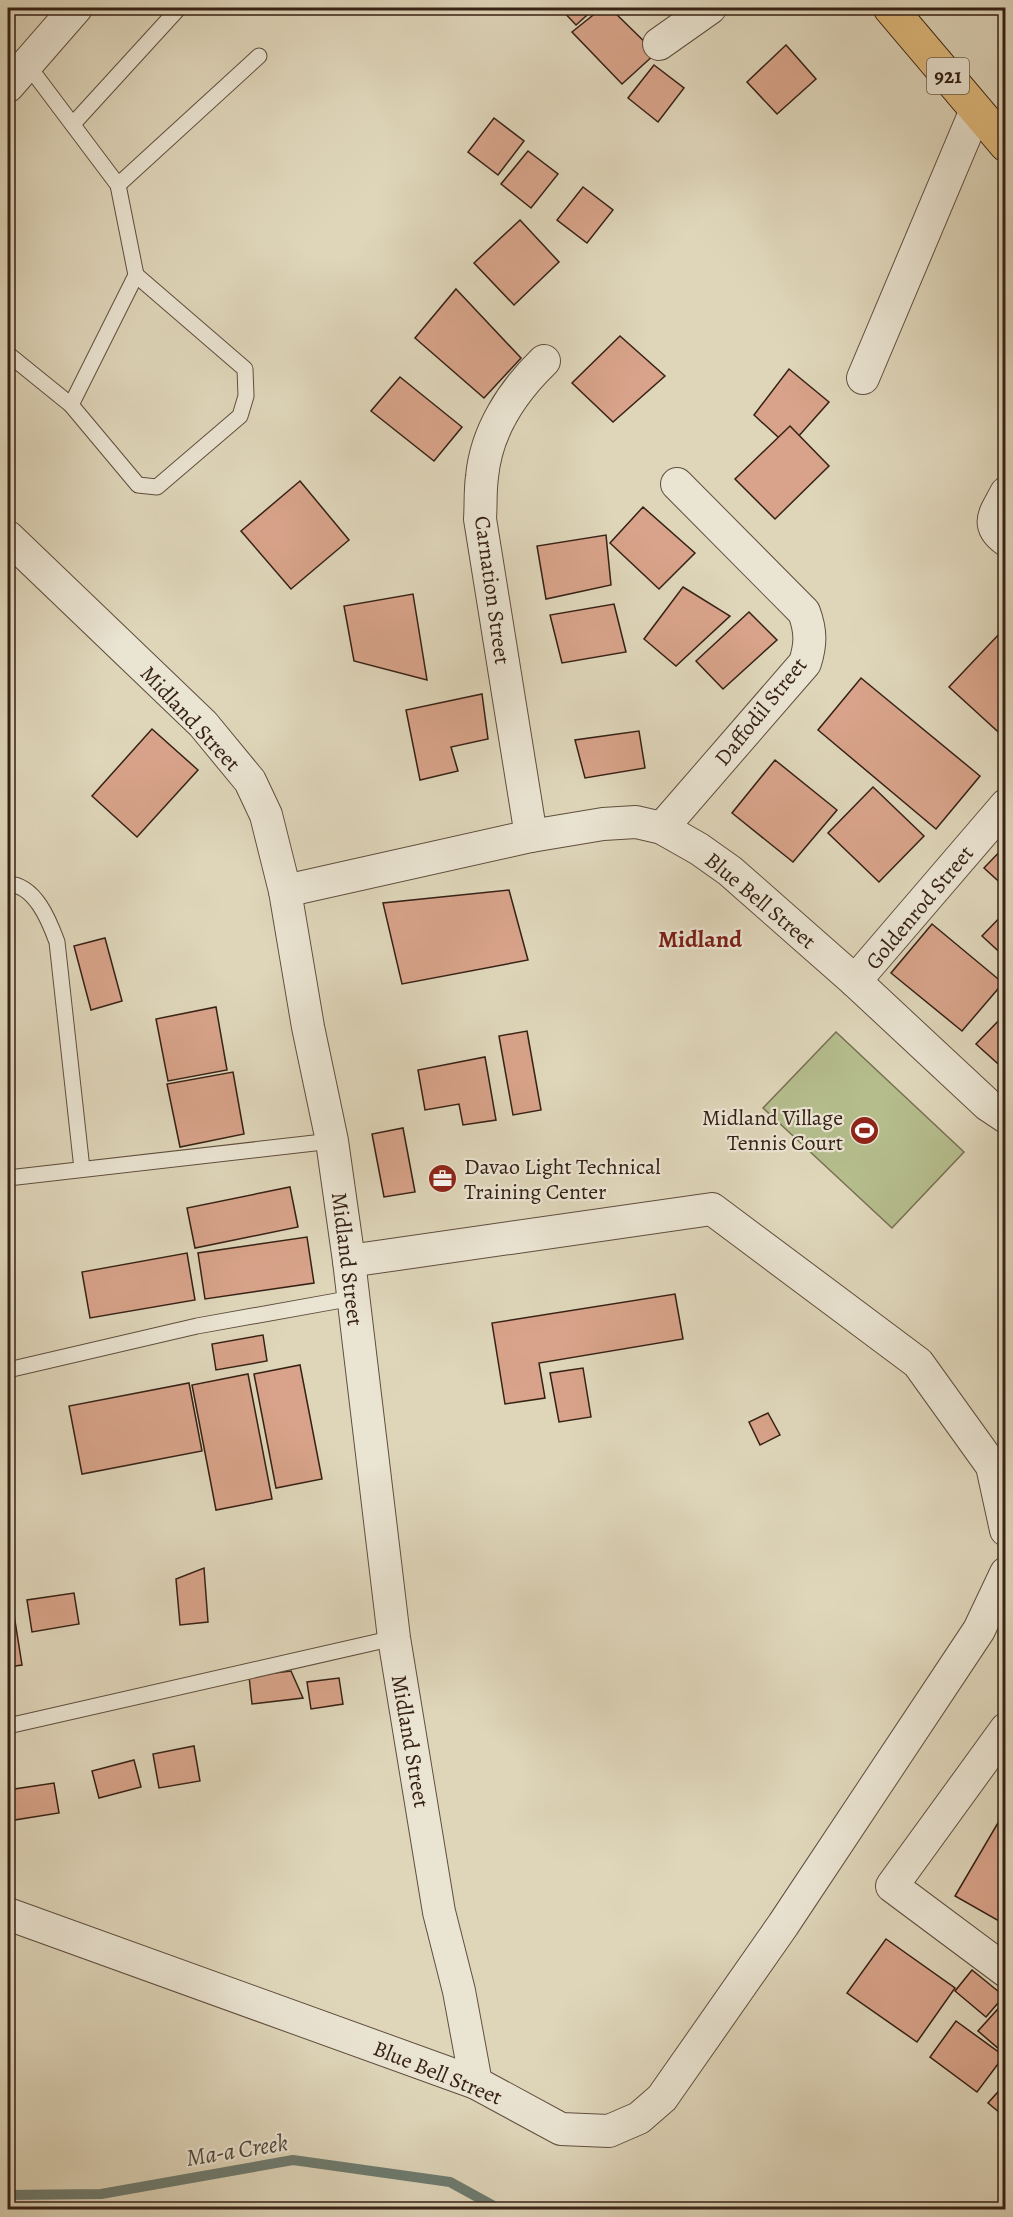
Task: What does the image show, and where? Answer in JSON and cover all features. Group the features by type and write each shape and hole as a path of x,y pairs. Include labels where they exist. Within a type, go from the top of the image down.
{"main road":[{"name":"921","path":"890,8 1005,145"}],"street":[{"path":"17,75 76,8"},
{"path":"659,44 710,8"},
{"path":"863,378 976,110"},
{"name":"Carnation Street","path":"531,836 480,519 482,476 490,439 505,407 525,379 544,361"},
{"name":"Daffodil Street","path":"662,828 805,663 810,647 810,629 804,612 677,484"},
{"path":"1005,493 993,519 994,531 1005,540"},
{"name":"Midland Street","path":"8,537 203,724 250,781 266,815 285,891 308,1027 332,1141 349,1261 394,1638 440,1912 459,1991 476,2083"},
{"name":"Goldenrod Street","path":"855,981 1005,805"},
{"name":"Blue Bell Street","path":"285,891 531,836 603,824 636,822 662,828 699,849 730,871 855,981 988,1105 1005,1117"},
{"path":"349,1261 712,1209 918,1363 992,1466 1005,1530"},
{"name":"Blue Bell Street","path":"8,1914 476,2083 561,2129 609,2132 639,2118 662,2098 783,1925 979,1630 1005,1573"},
{"path":"1005,1729 892,1886 1005,1971"}],"lane":[{"path":"73,124 179,8"},
{"path":"118,185 259,56"},
{"path":"17,75 73,124 118,185 136,275 71,405"},
{"path":"8,354 71,405 138,485 157,487 240,416 246,396 245,369 136,275"},
{"path":"8,884 14,884 34,898 48,918 57,942 82,1169"},
{"path":"8,1178 332,1141"},
{"path":"8,1370 197,1326 353,1298"},
{"path":"8,1726 394,1638"}],"green space":[{"name":"Midland Village Tennis Court","path":"836,1032 964,1152 892,1228 763,1108"}],"building":[{"path":"560,8 595,8 576,25"},
{"path":"602,8 610,8 656,53 622,84 572,32"},
{"path":"786,45 816,79 777,114 747,82"},
{"path":"654,65 684,88 658,122 628,98"},
{"path":"494,118 524,141 498,175 468,152"},
{"path":"528,151 558,174 531,208 501,184"},
{"path":"583,187 613,210 587,243 557,220"},
{"path":"520,220 559,262 514,305 474,263"},
{"path":"456,289 521,358 484,398 415,338"},
{"path":"620,336 665,376 613,422 572,383"},
{"path":"789,369 829,402 789,447 754,415"},
{"path":"400,377 462,427 434,461 371,411"},
{"path":"790,426 829,466 775,519 735,479"},
{"path":"300,481 349,540 291,589 241,531"},
{"path":"643,507 695,553 659,589 610,543"},
{"path":"606,535 611,585 546,599 537,546"},
{"path":"683,587 730,616 676,666 644,639"},
{"path":"413,594 427,680 354,661 344,606"},
{"path":"614,604 626,652 562,663 550,615"},
{"path":"749,612 777,640 723,689 696,661"},
{"path":"1002,631 1006,634 1006,739 949,687"},
{"path":"861,678 980,776 936,829 818,730"},
{"path":"482,694 488,739 451,747 458,771 420,780 406,710"},
{"path":"152,729 198,770 137,837 92,796"},
{"path":"639,731 645,768 585,778 575,740"},
{"path":"775,760 837,810 793,862 732,813"},
{"path":"873,787 924,836 879,882 828,833"},
{"path":"1006,845 1006,888 984,868"},
{"path":"509,890 528,960 402,984 383,903"},
{"path":"1006,911 1006,958 982,936"},
{"path":"932,924 1003,983 962,1031 891,973"},
{"path":"105,938 122,1001 91,1010 74,946"},
{"path":"216,1007 227,1070 168,1081 156,1019"},
{"path":"1006,1013 1006,1071 976,1044"},
{"path":"527,1031 541,1110 513,1115 499,1036"},
{"path":"485,1057 496,1120 463,1125 459,1104 425,1110 418,1070"},
{"path":"233,1072 244,1134 180,1147 167,1084"},
{"path":"403,1128 415,1192 384,1197 372,1134"},
{"path":"290,1187 298,1227 195,1248 187,1208"},
{"path":"307,1237 314,1283 205,1299 198,1253"},
{"path":"187,1253 195,1300 90,1318 82,1272"},
{"path":"675,1294 683,1339 539,1363 545,1398 505,1404 492,1323"},
{"path":"263,1335 267,1361 216,1370 212,1344"},
{"path":"300,1365 322,1479 276,1488 254,1374"},
{"path":"583,1368 591,1417 559,1422 550,1373"},
{"path":"248,1374 272,1499 216,1510 192,1385"},
{"path":"189,1383 202,1451 82,1474 69,1406"},
{"path":"768,1413 780,1435 760,1445 749,1422"},
{"path":"204,1568 208,1622 180,1625 176,1579"},
{"path":"74,1593 79,1624 32,1632 27,1600"},
{"path":"12,1602 22,1665 8,1667 8,1603"},
{"path":"291,1671 303,1698 252,1704 249,1676"},
{"path":"339,1678 343,1704 311,1709 307,1682"},
{"path":"194,1746 200,1781 159,1788 153,1754"},
{"path":"134,1760 141,1787 99,1798 92,1771"},
{"path":"54,1783 59,1813 8,1821 8,1790"},
{"path":"1002,1816 1006,1818 1006,1925 955,1896"},
{"path":"886,1939 955,1988 917,2042 847,1993"},
{"path":"972,1970 1004,1996 986,2017 955,1991"},
{"path":"1006,2000 1006,2055 978,2031"},
{"path":"956,2021 1004,2056 977,2092 930,2057"},
{"path":"1006,2083 1006,2118 988,2103"}],"waterway":[{"name":"Ma-a Creek","path":"8,2195 101,2194 293,2160 450,2182 501,2210"}],"place":[{"name":"Midland Village Tennis Court","path":"864,1130"},
{"name":"Davao Light Technical Training Center","path":"443,1179"}],"district":[{"name":"Midland","path":"700,939"}]}
